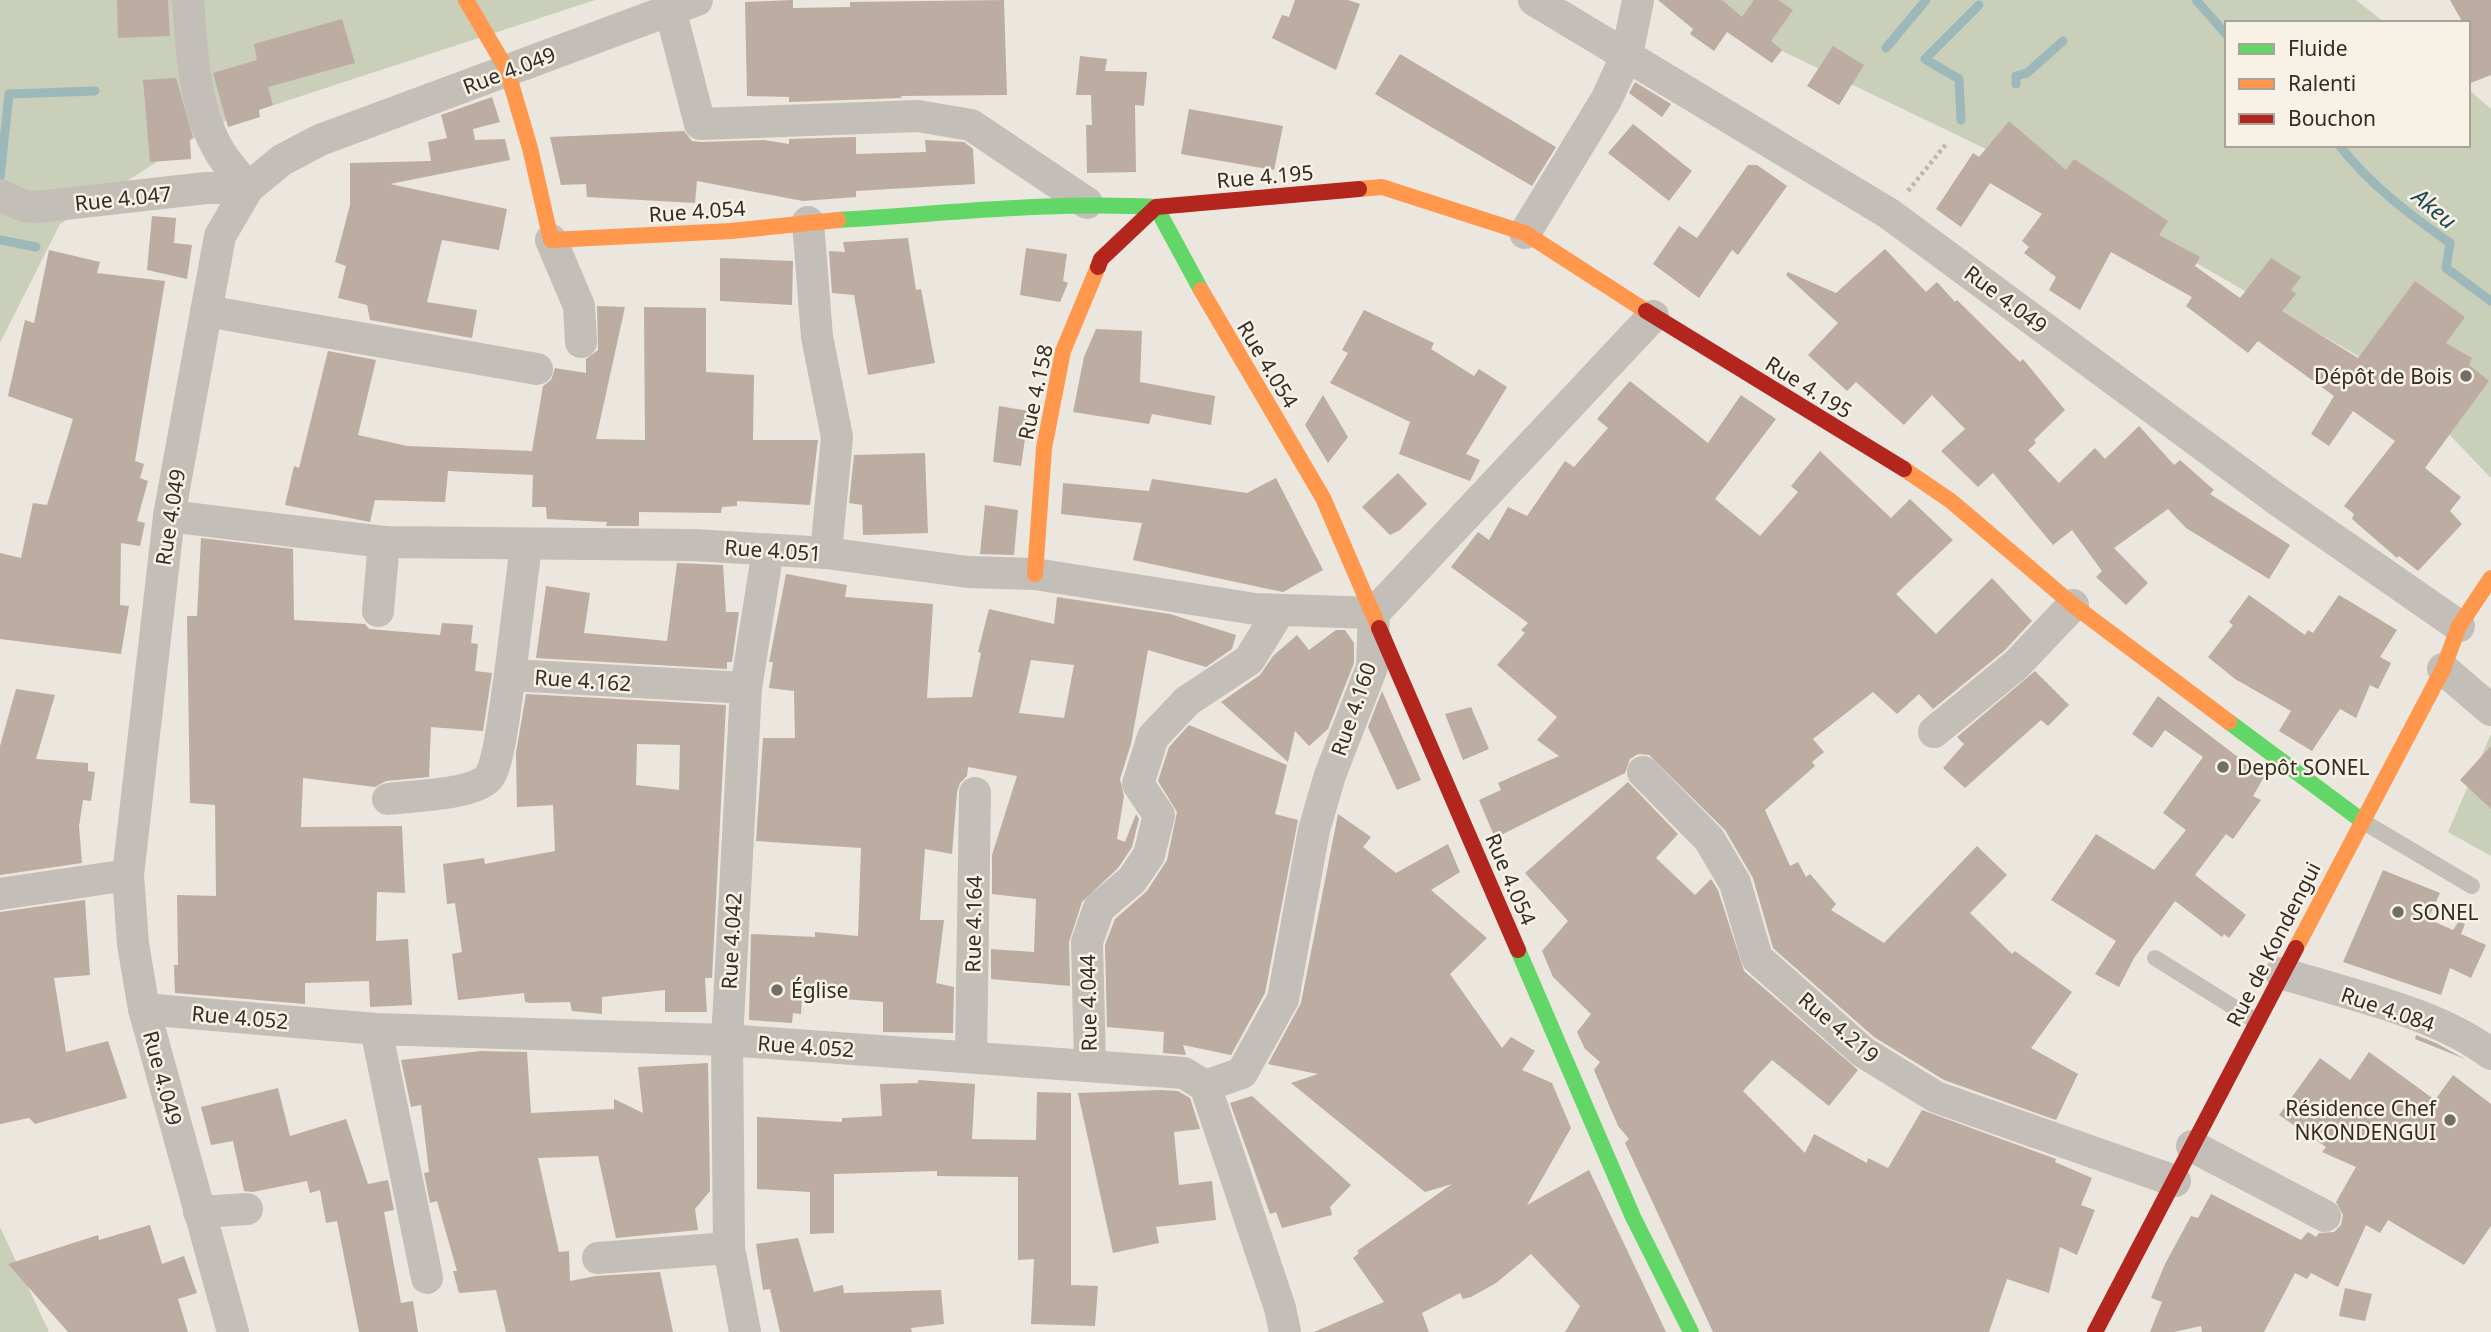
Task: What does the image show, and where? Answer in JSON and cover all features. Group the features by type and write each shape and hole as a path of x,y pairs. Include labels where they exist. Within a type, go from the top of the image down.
{"street":[{"path":"188,0 194,67 211,136 222,156 248,188"},
{"path":"466,0 507,71 530,148 551,240 579,306 581,342"},
{"name":"Rue 4.049","path":"1534,0 1888,213 2279,501 2459,626"},
{"path":"1525,233 1592,125 1627,55 1638,0"},
{"path":"687,3 700,124 918,116 971,125 1087,203"},
{"name":"Rue 4.049","path":"233,1332 144,1009 133,944 128,875 169,516 220,236 248,188 282,160 320,140 687,3"},
{"name":"Rue 4.195","path":"1156,207 1382,187 1525,233 1653,316 1940,493 2073,605 2361,820"},
{"name":"Rue 4.047","path":"0,195 24,206 38,207 206,188 248,188"},
{"name":"Rue 4.054","path":"551,240 731,231 808,222 1042,209 1087,203 1156,207 1211,309 1323,498 1633,1217 1691,1332"},
{"name":"Rue 4.158","path":"1035,574 1044,448 1063,351 1101,259 1156,207"},
{"path":"808,222 817,337 837,437 825,553"},
{"path":"206,311 537,369"},
{"path":"1374,612 1653,316"},
{"name":"Rue 4.051","path":"169,516 384,541 526,545 603,543 825,553 968,572 1035,574 1242,607 1374,612"},
{"path":"378,611 384,541"},
{"name":"Rue 4.162","path":"526,545 510,675 746,688"},
{"name":"Rue 4.042","path":"745,1332 729,1248 727,1040 746,688 768,550"},
{"name":"Rue de Kondengui","path":"2095,1332 2442,669 2459,626 2491,578"},
{"path":"1934,732 2024,657 2073,605"},
{"name":"Rue 4.044","path":"1090,1064 1087,942 1099,908 1132,880 1149,855 1159,815 1138,784 1153,737 1187,701 1249,660 1280,610"},
{"name":"Rue 4.160","path":"1205,1086 1242,1073 1283,999 1314,830 1330,775 1372,667 1374,612"},
{"path":"2442,669 2491,710"},
{"path":"388,799 464,789 488,778 495,760 510,675"},
{"name":"Rue 4.219","path":"1643,772 1709,839 1735,883 1757,958 1863,1052 1936,1097 2175,1181"},
{"name":"Rue 4.164","path":"971,1056 975,793"},
{"path":"0,894 128,875"},
{"name":"Rue 4.084","path":"2281,973 2486,1040"},
{"name":"Rue 4.052","path":"144,1009 376,1029 727,1040 1090,1064 1184,1073 1205,1086"},
{"path":"376,1029 426,1278"},
{"path":"1205,1086 1280,1308 1285,1332"},
{"path":"2192,1146 2325,1216"},
{"path":"199,1212 247,1209"},
{"path":"598,1258 729,1248"}],"lane":[{"path":"2361,820 2472,886"},
{"path":"2155,958 2256,1021"}],"path":[{"path":"1888,213 1947,143"}],"green space":[{"path":"0,0 595,0 216,124 60,224 0,343"},
{"path":"1676,0 2356,0 2382,21 2225,21 2225,147 2470,147 2470,91 2491,109 2491,478 2393,376 2057,183"},
{"path":"2491,734 2491,856 2448,832"},
{"path":"0,1227 49,1332 0,1332"}],"building":[{"path":"117,0 168,0 170,36 118,38"},
{"path":"793,0 793,8 850,7 850,2 1004,0 1007,95 901,96 902,98 789,102 789,97 747,96 745,2"},
{"path":"1295,0 1348,0 1360,4 1336,70 1272,38 1282,15 1289,17"},
{"path":"1658,0 1722,0 1742,17 1754,0 1778,0 1793,10 1771,41 1782,50 1772,63 1727,32 1714,51 1690,34 1693,29"},
{"path":"2450,0 2491,0 2491,75 2470,83 2470,21 2462,21"},
{"path":"342,19 355,63 268,87 273,105 259,110 260,117 228,127 213,73 257,60 254,44"},
{"path":"1833,46 1864,65 1839,105 1807,86"},
{"path":"1400,54 1556,147 1532,186 1375,94"},
{"path":"1080,56 1107,59 1105,71 1147,72 1144,106 1135,105 1136,172 1087,173 1086,125 1092,125 1091,95 1076,95"},
{"path":"176,78 193,138 190,139 191,159 150,162 143,80"},
{"path":"1635,82 1671,104 1662,117 1629,93"},
{"path":"492,97 500,122 473,129 475,140 505,139 510,160 390,184 507,209 499,250 442,240 427,302 477,310 472,338 370,320 367,305 338,298 346,266 335,262 350,205 350,163 431,161 428,142 447,138 441,115"},
{"path":"1189,109 1283,126 1274,170 1181,154"},
{"path":"2009,121 2066,170 2074,159 2168,221 2159,235 2200,257 2195,266 2240,298 2271,258 2301,277 2291,290 2296,294 2282,311 2358,358 2415,281 2465,317 2446,343 2472,358 2469,365 2489,381 2425,468 2461,497 2450,511 2462,524 2418,571 2399,556 2397,558 2352,519 2354,514 2344,506 2395,441 2353,411 2329,446 2311,434 2334,396 2258,341 2248,353 2186,306 2192,297 2111,252 2080,310 2049,290 2056,277 2024,253 2029,247 2022,241 2042,214 1990,183 1961,227 1936,209 1973,153 1979,157"},
{"path":"1633,124 1692,171 1669,201 1608,153"},
{"path":"684,131 692,141 701,142 764,140 789,144 789,139 856,137 856,154 926,152 925,140 964,142 973,149 975,184 856,191 856,197 803,201 697,181 695,203 587,197 586,184 561,185 550,137"},
{"path":"1748,165 1757,165 1787,186 1738,255 1732,250 1699,298 1653,264 1679,226 1697,238"},
{"path":"152,216 176,218 174,243 192,245 187,279 147,270"},
{"path":"908,238 916,290 921,289 935,363 868,375 854,295 832,293 829,251 845,252 843,242"},
{"path":"1026,248 1067,254 1063,281 1068,283 1060,302 1020,295"},
{"path":"1885,249 1926,292 1937,282 2020,362 2023,359 2065,410 2034,440 2036,443 2028,450 2059,483 2095,448 2105,459 2139,426 2174,465 2180,460 2214,490 2210,494 2290,545 2269,579 2186,528 2168,509 2114,548 2148,583 2126,605 2096,577 2102,571 2072,530 2053,545 1993,473 1978,487 1941,451 1965,429 1932,395 1904,425 1856,382 1847,391 1808,355 1838,323 1786,275 1788,272 1836,293"},
{"path":"49,250 100,262 97,273 165,281 135,461 144,464 140,478 148,481 137,521 145,523 140,546 121,543 120,605 129,606 121,654 0,639 0,553 21,558 33,503 47,505 73,419 8,396 25,320 34,323"},
{"path":"720,258 793,261 792,305 720,301"},
{"path":"597,306 625,307 596,439 645,440 644,307 706,308 706,372 754,375 753,440 818,440 810,505 737,501 737,506 722,507 721,513 639,512 639,526 606,526 607,522 547,519 546,507 532,507 533,475 448,471 445,502 375,500 370,522 285,505 294,466 299,468 328,351 376,360 358,435 407,446 532,451 543,386 551,380 555,368 586,373 586,359 598,350"},
{"path":"1364,310 1434,343 1431,349 1474,376 1479,369 1507,387 1466,454 1480,460 1470,481 1399,454 1410,422 1330,383 1348,353 1342,350"},
{"path":"1096,329 1142,331 1140,382 1215,396 1211,425 1152,414 1149,424 1073,412 1084,357"},
{"path":"1630,381 1708,443 1741,395 1776,419 1715,499 1760,536 1798,492 1791,486 1820,451 1891,518 1910,499 1953,540 1896,594 1936,634 1992,578 2032,621 2004,651 1933,709 1919,694 1897,714 1873,692 1813,739 1824,752 1812,762 1815,766 1765,810 1790,866 1798,862 1806,877 1810,874 1836,904 1831,910 1884,943 1977,846 2007,875 1970,913 2012,954 2015,951 2072,992 2031,1048 2078,1074 2056,1120 1944,1080 1874,1037 1773,948 1753,878 1725,830 1649,755 1638,754 1630,759 1625,773 1495,838 1479,800 1501,790 1498,783 1559,756 1537,740 1557,717 1497,665 1525,633 1521,630 1528,623 1451,567 1478,532 1489,540 1508,507 1527,516 1565,461 1574,467 1608,428 1597,419"},
{"path":"1323,395 1348,437 1328,463 1305,425"},
{"path":"999,406 1029,411 1021,466 993,462"},
{"path":"925,453 928,533 863,535 862,505 849,503 854,455"},
{"path":"1398,473 1427,504 1400,530 1390,535 1362,507"},
{"path":"1276,478 1323,570 1283,592 1133,560 1142,523 1061,514 1063,483 1149,491 1152,479 1247,493"},
{"path":"985,505 1018,510 1014,555 980,554"},
{"path":"201,538 293,549 294,620 365,624 369,629 440,635 442,623 473,625 471,643 478,644 475,671 492,673 483,731 431,727 429,777 386,781 375,787 303,778 301,827 402,826 405,893 377,892 376,941 408,939 412,1005 370,1007 369,981 305,983 305,1004 175,993 174,965 178,965 177,895 216,896 215,805 190,803 187,616 197,616"},
{"path":"677,563 723,565 726,612 739,612 732,662 727,662 727,669 536,658 546,586 590,593 584,633 667,641"},
{"path":"786,574 847,585 845,597 933,604 927,698 972,697 981,653 978,652 989,609 1054,624 1057,597 1170,614 1236,635 1232,649 1206,667 1148,650 1131,744 1120,779 1124,796 1117,839 1125,842 1136,814 1139,819 1132,847 1118,868 1082,902 1069,942 1070,986 991,979 991,949 1034,952 1036,899 992,894 992,855 1017,776 968,767 967,776 960,783 957,792 952,854 925,849 920,920 944,920 936,983 954,987 953,1033 883,1032 883,1002 802,996 801,1014 793,1013 792,1023 749,1020 751,934 815,937 815,932 858,936 861,848 756,841 763,738 795,738 794,691 769,688 773,662 769,662","holes":["1031,660 1074,665 1064,718 1019,713"]},
{"path":"2249,595 2305,635 2308,630 2313,633 2339,595 2397,630 2380,657 2391,663 2378,689 2370,685 2356,718 2340,709 2312,751 2279,731 2291,711 2235,679 2208,657 2233,625 2229,622"},
{"path":"1336,630 1345,630 1354,643 1354,663 1328,729 1309,746 1295,731 1288,762 1221,702 1260,675 1273,656 1297,635 1309,650"},
{"path":"2035,671 2069,705 2048,726 2041,720 1965,788 1943,768 1964,744 1957,737"},
{"path":"16,689 55,695 36,759 88,763 88,771 95,772 91,801 83,800 79,826 82,863 0,875 0,746"},
{"path":"1382,691 1421,780 1397,790 1368,727"},
{"path":"526,694 726,705 712,978 705,978 707,1012 665,1012 665,990 602,997 602,1014 572,1011 570,1002 525,1002 524,993 458,1000 452,954 462,952 455,903 447,904 443,864 484,858 485,864 555,851 553,805 517,807 516,753","holes":["637,744 680,745 679,790 636,785"]},
{"path":"2158,696 2264,777 2253,796 2261,800 2233,839 2226,834 2195,875 2246,915 2229,938 2224,934 2222,937 2175,901 2134,958 2119,987 2095,974 2116,941 2051,900 2096,834 2154,870 2186,830 2163,813 2203,757 2165,730 2152,748 2132,734"},
{"path":"1471,707 1489,749 1463,760 1445,714"},
{"path":"1189,725 1287,765 1275,814 1298,820 1265,993 1231,1055 1183,1045 1186,1055 1163,1053 1164,1032 1107,1027 1105,945 1115,919 1147,891 1167,860 1177,812 1158,781 1169,747"},
{"path":"2491,746 2491,809 2460,780"},
{"path":"1628,782 1678,834 1656,858 1695,895 1711,879 1718,890 1744,971 1858,1070 1829,1106 1772,1060 1743,1091 1805,1153 1814,1134 1867,1163 1868,1158 1888,1168 1922,1110 2056,1159 2055,1162 2092,1178 2081,1205 2095,1210 2077,1255 2060,1247 2049,1293 2007,1279 1989,1332 1713,1332 1625,1143 1629,1139 1618,1126 1594,1070 1600,1062 1585,1049 1577,1032 1591,1014 1553,977 1542,951 1568,921 1525,873"},
{"path":"1338,814 1371,837 1363,847 1396,873 1448,844 1460,872 1431,890 1487,938 1450,974 1502,1048 1511,1037 1535,1051 1522,1070 1552,1083 1571,1128 1527,1205 1589,1170 1666,1332 1565,1332 1580,1306 1531,1254 1496,1283 1471,1297 1463,1299 1460,1293 1422,1313 1429,1332 1314,1332 1384,1302 1353,1258 1359,1253 1357,1251 1452,1184 1425,1192 1291,1083 1318,1074 1268,1064 1301,1003"},
{"path":"2383,870 2440,893 2428,919 2453,930 2459,921 2465,924 2461,934 2486,945 2471,978 2450,968 2441,995 2343,962"},
{"path":"85,900 90,975 54,978 66,1052 108,1041 127,1098 35,1124 29,1118 0,1124 0,912"},
{"path":"2416,1035 2436,1043 2465,1059 2415,1039"},
{"path":"481,1051 527,1052 531,1113 614,1109 614,1099 643,1113 638,1067 708,1063 710,1191 695,1209 698,1230 616,1238 598,1156 538,1158 559,1252 569,1251 570,1281 596,1276 660,1272 673,1332 506,1332 496,1290 459,1293 453,1271 457,1271 437,1201 430,1203 424,1173 429,1172 421,1105 411,1107 401,1060"},
{"path":"2369,1052 2435,1100 2453,1075 2491,1104 2491,1226 2464,1265 2388,1220 2380,1233 2366,1225 2338,1287 2311,1273 2307,1279 2295,1273 2264,1332 2202,1332 2201,1326 2174,1332 2150,1332 2162,1302 2151,1298 2165,1264 2191,1216 2198,1218 2211,1194 2301,1240 2308,1232 2316,1237 2319,1233 2334,1232 2341,1225 2343,1215 2336,1202 2356,1167 2322,1152 2326,1147 2279,1115 2320,1058 2350,1080"},
{"path":"918,1080 975,1084 972,1139 1036,1140 1037,1092 1071,1093 1071,1285 1098,1286 1095,1326 1031,1324 1034,1259 1018,1260 1018,1177 937,1176 937,1171 834,1174 834,1233 810,1234 810,1192 757,1189 757,1117 842,1122 842,1118 882,1116 880,1084 918,1083"},
{"path":"278,1088 290,1136 346,1119 368,1184 388,1180 394,1210 384,1212 401,1303 413,1301 418,1332 359,1332 337,1221 326,1223 320,1190 310,1193 307,1181 253,1192 244,1191 233,1141 211,1145 201,1107"},
{"path":"1178,1091 1190,1098 1200,1129 1174,1132 1179,1185 1212,1181 1216,1220 1156,1227 1159,1243 1113,1253 1078,1093"},
{"path":"1252,1096 1351,1185 1330,1207 1332,1215 1282,1228 1276,1212 1270,1214 1230,1103"},
{"path":"150,1225 162,1264 184,1256 197,1293 178,1299 188,1332 68,1332 8,1264 98,1235 99,1240"},
{"path":"798,1238 814,1292 843,1285 844,1293 941,1290 944,1324 911,1328 912,1332 780,1332 770,1289 763,1290 756,1244"},
{"path":"2345,1288 2372,1294 2365,1321 2339,1316"}],"waterway":[{"path":"1886,48 1926,0"},
{"name":"Akeu","path":"2196,0 2225,33"},
{"path":"1961,120 1959,79 1925,59 1979,5"},
{"path":"2016,84 2016,76 2027,73 2063,41"},
{"path":"0,178 9,94 95,91"},
{"name":"Akeu","path":"2341,147 2377,186 2450,243 2446,268 2491,301"},
{"path":"0,240 36,247"}],"traffic: fast":[{"path":"838,220 1037,207 1156,207 1201,290"},
{"path":"2229,722 2361,820"},
{"path":"1518,950 1633,1217 1691,1332"}],"traffic: slow":[{"path":"466,0 507,70 530,148 551,240 731,231 838,220"},
{"path":"1359,189 1382,187 1525,233 1646,311"},
{"path":"1035,574 1044,448 1063,351 1098,267"},
{"path":"1201,290 1323,498 1379,628"},
{"path":"1904,469 1951,501 2073,605 2229,722"},
{"path":"2296,948 2443,669 2459,626 2491,578"}],"traffic: jam":[{"path":"1098,267 1101,259 1156,207 1359,189"},
{"path":"1646,311 1904,469"},
{"path":"1379,628 1518,950"},
{"path":"2095,1332 2296,948"}],"place":[{"name":"Dépôt de Bois","path":"2466,376"},
{"name":"Depôt SONEL","path":"2223,767"},
{"name":"SONEL","path":"2398,912"},
{"name":"Église","path":"777,990"},
{"name":"Résidence Chef NKONDENGUI","path":"2450,1120"}]}
